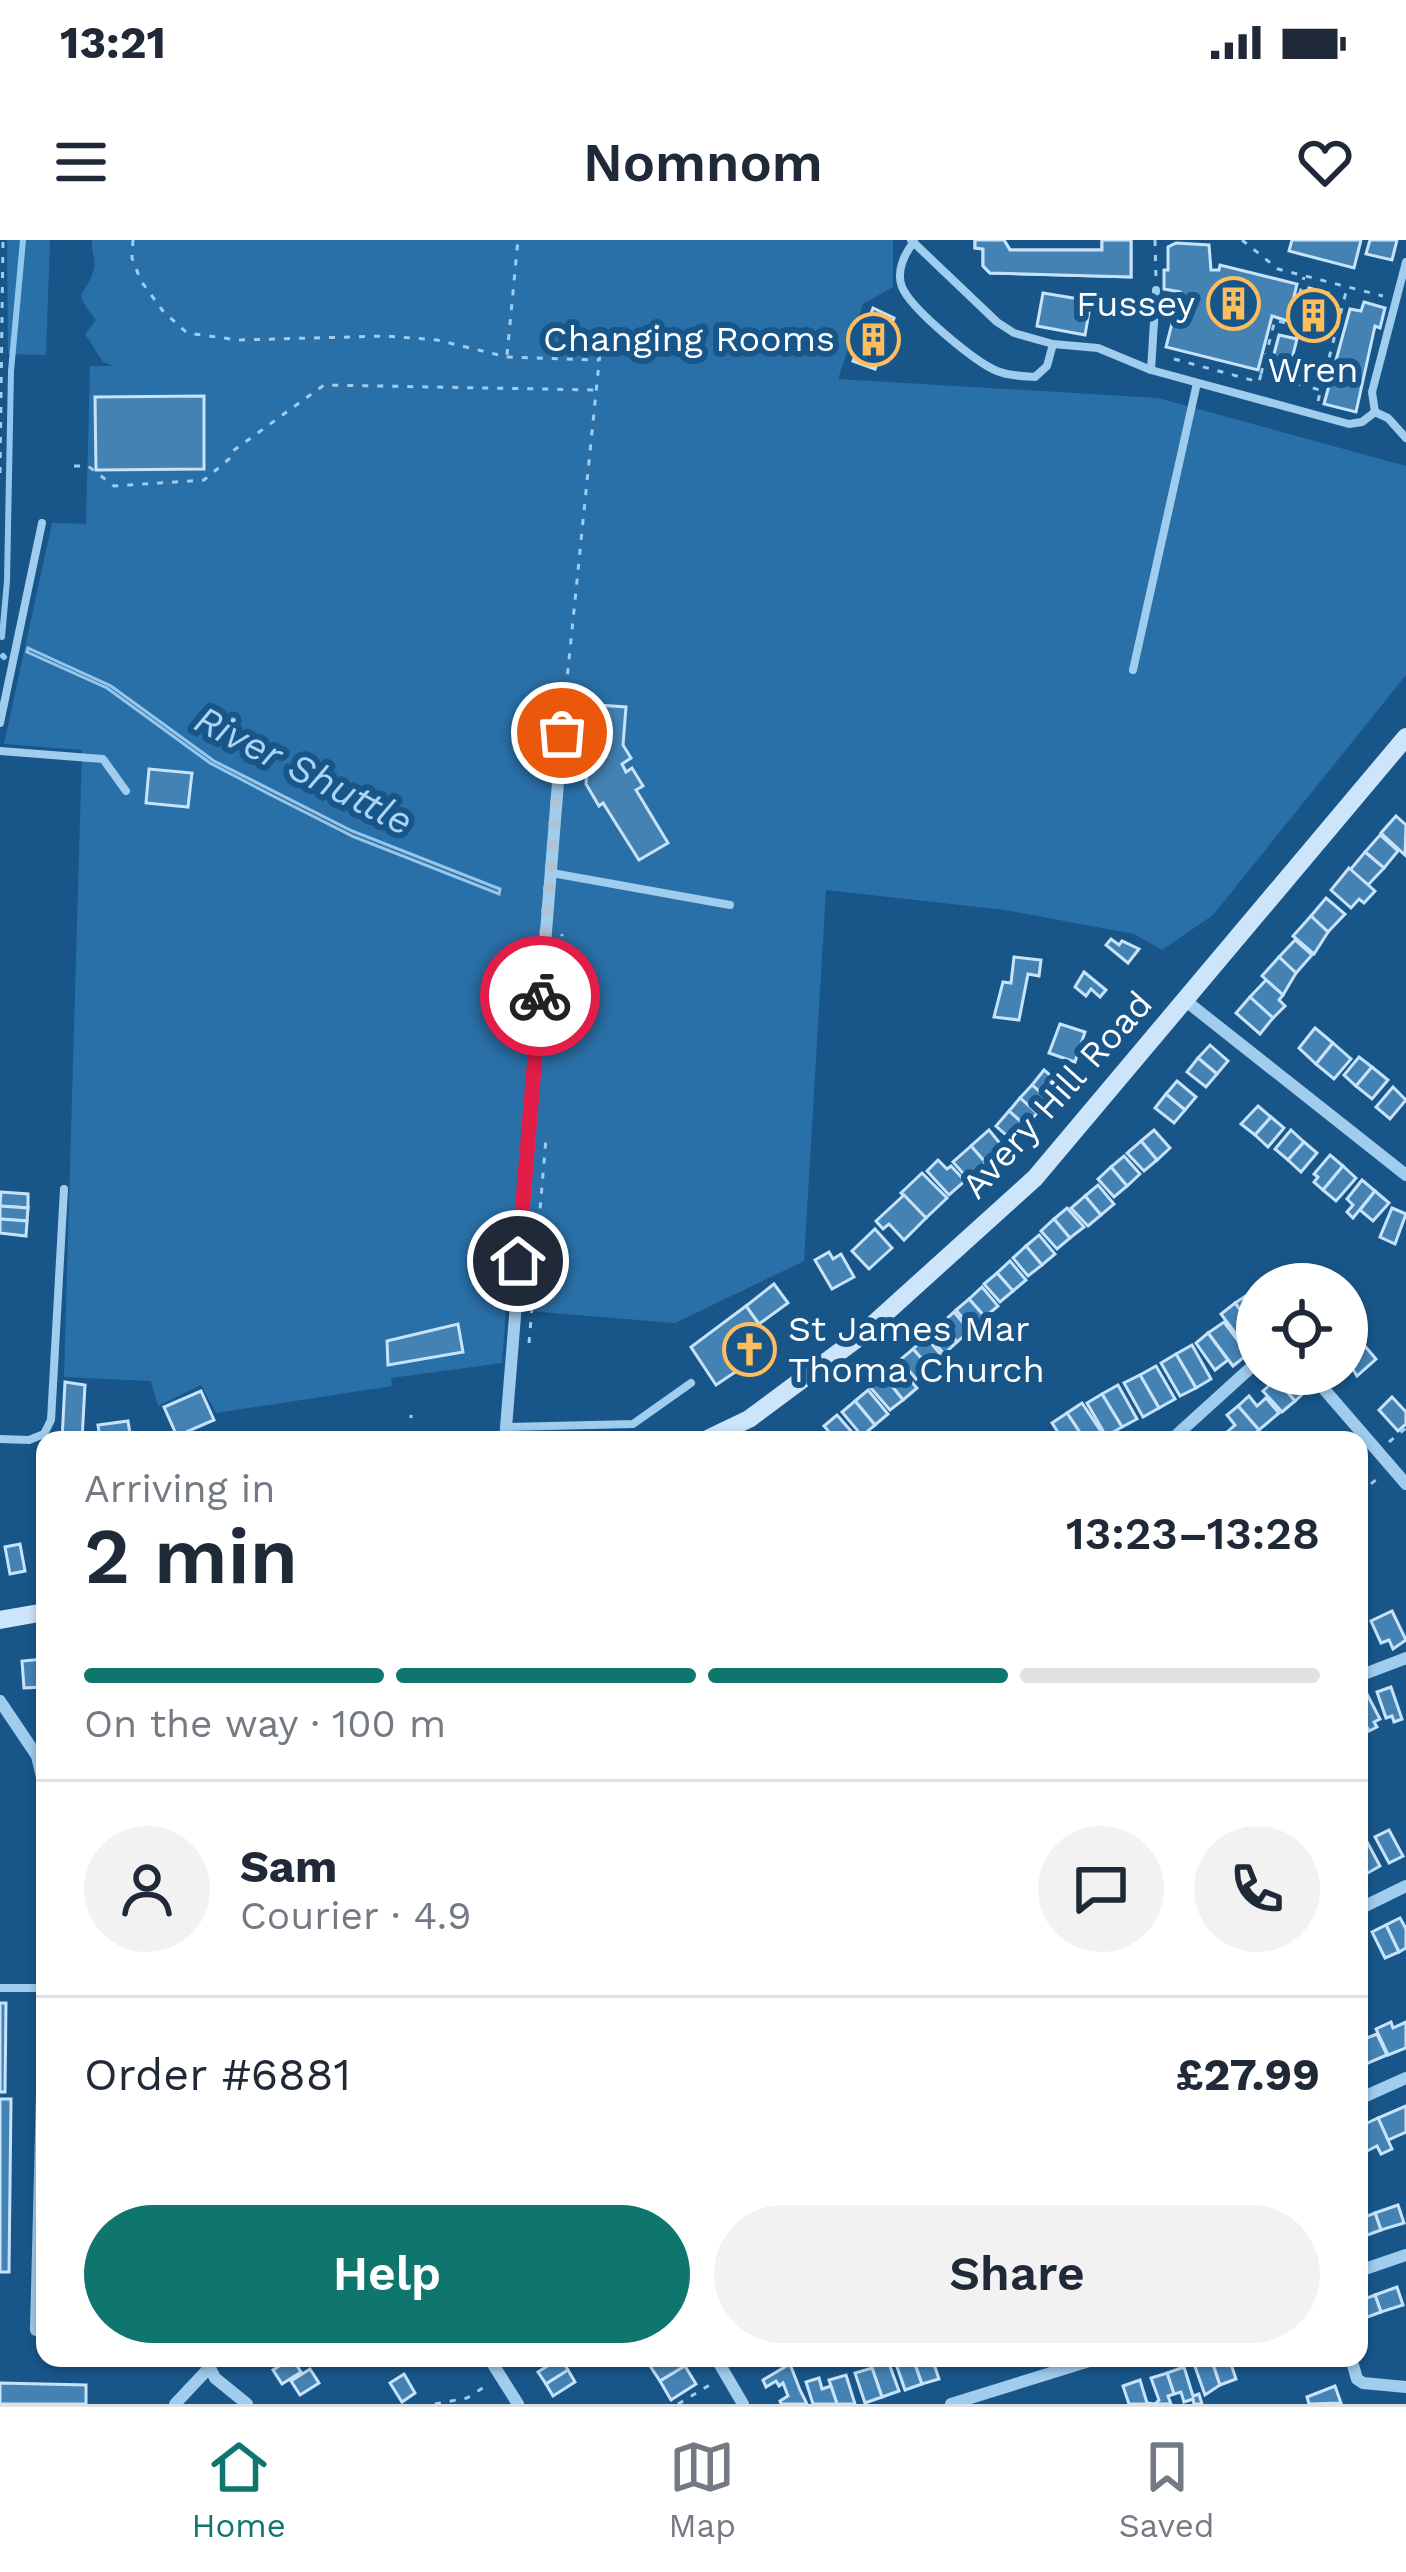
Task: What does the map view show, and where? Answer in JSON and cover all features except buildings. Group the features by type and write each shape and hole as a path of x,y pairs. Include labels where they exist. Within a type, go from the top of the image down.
{"street":[{"path":"505,1431 562,733"},
{"name":"Avery Hill Road","path":"729,1431 858,1338 975,1236 1050,1161 1406,736"},
{"path":"1186,1001 1406,1175"},
{"path":"1181,1431 1236,1381"},
{"path":"1330,1395 1362,1431"},
{"path":"1368,1438 1406,1484"},
{"path":"0,1620 36,1614"},
{"path":"1368,1673 1406,1658"},
{"path":"0,1701 36,1755"},
{"path":"1368,1905 1406,1886"},
{"path":"1368,2094 1406,2078"},
{"path":"1368,2268 1406,2255"},
{"path":"176,2404 204,2367"},
{"path":"211,2367 247,2404"},
{"path":"494,2367 518,2404"},
{"path":"721,2367 743,2404"},
{"path":"951,2404 1070,2367"},
{"path":"1354,2367 1363,2384 1406,2387"}],"lane":[{"path":"1053,344 1047,366 1035,377 1004,374 981,364 932,321 902,286 901,265 912,241 997,322 1027,338 1099,348 1151,370 1348,424 1362,422 1375,412"},
{"path":"1375,412 1372,392 1406,262"},
{"path":"1151,370 1156,290"},
{"path":"1132,670 1197,383"},
{"path":"1375,412 1388,418 1406,438"},
{"path":"0,723 42,523"},
{"path":"0,751 103,758 125,791"},
{"path":"550,873 730,904"},
{"path":"46,1431 51,1420 64,1189"},
{"path":"543,1431 633,1424 691,1383"},
{"path":"0,1439 36,1437"},
{"path":"0,1988 36,1991"}],"path":[{"path":"0,473 3,240"},
{"path":"133,240 132,258 141,281 163,311 188,333 238,340 386,336 437,340 507,357 599,360"},
{"path":"507,357 518,240"},
{"path":"1155,240 1156,290"},
{"path":"1243,240 1278,268 1384,296 1393,289"},
{"path":"1174,359 1259,382 1275,320 1292,325 1304,275"},
{"path":"1316,409 1347,287"},
{"path":"562,733 602,333"},
{"path":"1261,374 1321,390"},
{"path":"74,466 88,466 114,486 204,480 230,459 230,453 324,385 596,390"},
{"path":"1388,1444 1406,1428"},
{"path":"1368,1485 1393,1466"},
{"path":"435,2404 467,2398 500,2376"},
{"path":"678,2404 715,2382"}],"shaded area":[{"path":"7,240 50,240 46,355 8,354"},
{"path":"92,240 893,240 893,287 863,304 838,379 1158,398 1406,466 1406,675 1213,915 1162,950 1134,934 1005,910 826,890 804,1261 675,1323 506,1309 502,1363 391,1378 392,1386 216,1413 201,1385 158,1406 151,1381 64,1377 82,750 4,744 52,523 86,524 90,366 113,366 103,362 85,334 96,320 82,298 94,269"},
{"name":"River Shuttle","path":"28,648 111,686 214,761 352,831 500,889 499,894 354,837 271,795 210,763 107,688 27,652"}],"waterway":[{"path":"2,637 11,371 23,240"}],"way so far":[{"path":"540,996 562,733"}],"place":[{"name":"Fussey","path":"1234,304"},
{"name":"Wren","path":"1313,315"},
{"name":"Changing Rooms","path":"874,339"},
{"name":"St James Mar Thoma Church","path":"749,1350"}],"route":[{"path":"518,1261 540,996"}]}
